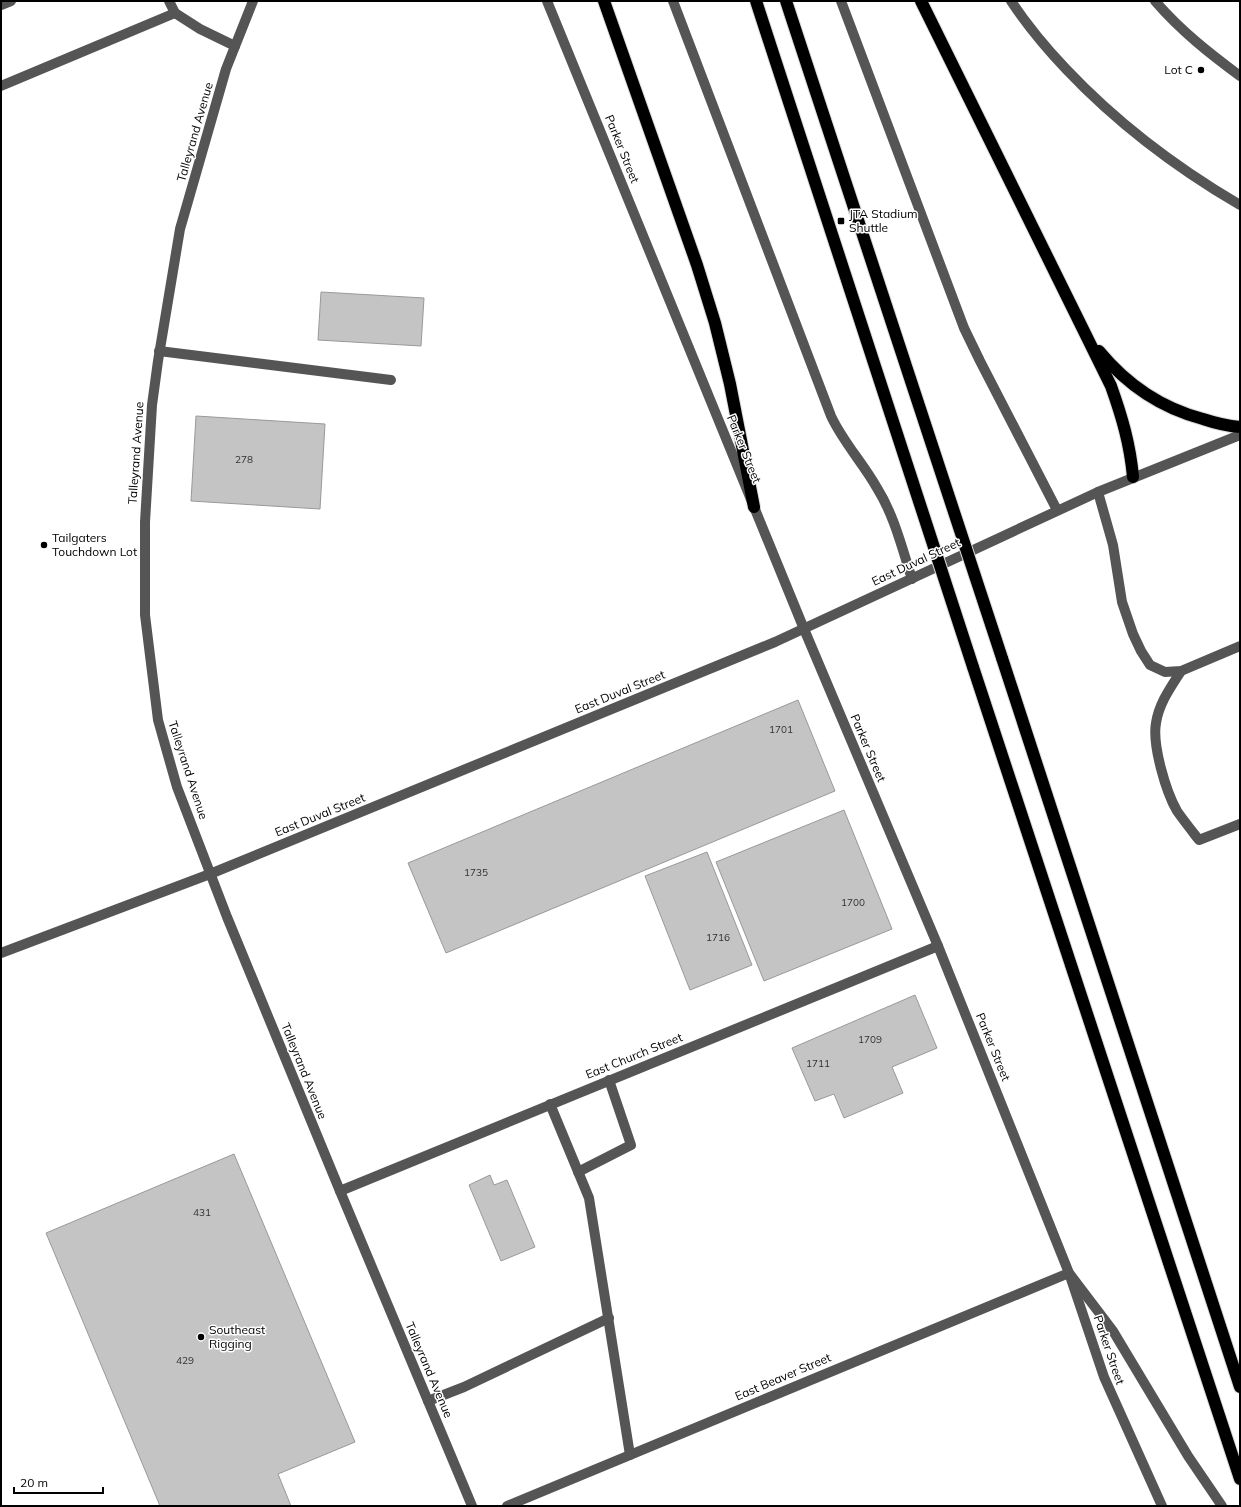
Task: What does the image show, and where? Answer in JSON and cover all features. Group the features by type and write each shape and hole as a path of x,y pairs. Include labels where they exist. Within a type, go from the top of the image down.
{"highway":[{"path":"604,1 697,265 715,323 730,384 754,507"},
{"path":"756,1 1240,1479"},
{"path":"786,1 1240,1387"},
{"path":"921,1 1110,386 1126,431 1131,454 1133,477"},
{"path":"1083,329 1111,366 1133,384 1163,405 1184,414 1211,422 1240,427"}],"street":[{"path":"1,5 11,1"},
{"path":"169,1 175,14 200,29 235,46"},
{"name":"Talleyrand Avenue","path":"253,1 235,46 205,139 180,230 159,351 152,406 145,522 145,615 158,720 178,787 210,874 340,1191 472,1506"},
{"name":"Parker Street","path":"547,1 804,629 938,946 1070,1273 1104,1377 1162,1506"},
{"path":"673,1 831,416 846,443 867,470 886,503 912,579"},
{"path":"841,1 964,328 1058,510"},
{"path":"1011,1 1049,51 1087,91 1131,130 1178,166 1240,205"},
{"path":"1155,1 1172,21 1193,40 1240,76"},
{"path":"1,86 175,14"},
{"path":"159,351 391,380"},
{"name":"East Duval Street","path":"1,953 210,874 775,642 1098,492 1240,435"},
{"path":"1098,492 1113,545 1122,602 1133,634 1150,665 1165,672 1181,671 1240,646"},
{"path":"1181,671 1163,701 1156,724 1156,737 1161,768 1173,804 1199,840 1240,824"},
{"name":"East Church Street","path":"340,1191 938,946"},
{"path":"578,1172 631,1146 609,1080"},
{"path":"550,1104 589,1198 630,1455"},
{"path":"1070,1273 1113,1331 1188,1456 1222,1506"},
{"name":"East Beaver Street","path":"507,1506 1070,1273"},
{"path":"428,1402 464,1387 609,1318"}],"building":[{"path":"321,292 424,298 421,346 318,340"},
{"path":"196,416 325,424 320,509 191,501"},
{"path":"798,700 835,791 446,953 408,863"},
{"path":"844,810 892,929 764,981 716,862"},
{"path":"707,852 752,965 690,990 645,876"},
{"path":"915,995 937,1048 892,1067 903,1093 844,1118 834,1094 815,1101 792,1048"},
{"name":"Southeast Rigging","path":"234,1154 355,1442 278,1474 291,1506 160,1506 46,1233"},
{"path":"490,1175 494,1185 507,1180 535,1247 501,1261 469,1185"}],"place":[{"name":"Lot C","path":"1201,70"},
{"name":"JTA Stadium Shuttle","path":"841,221"},
{"name":"Tailgaters Touchdown Lot","path":"44,545"},
{"name":"Southeast Rigging","path":"201,1337"}]}
